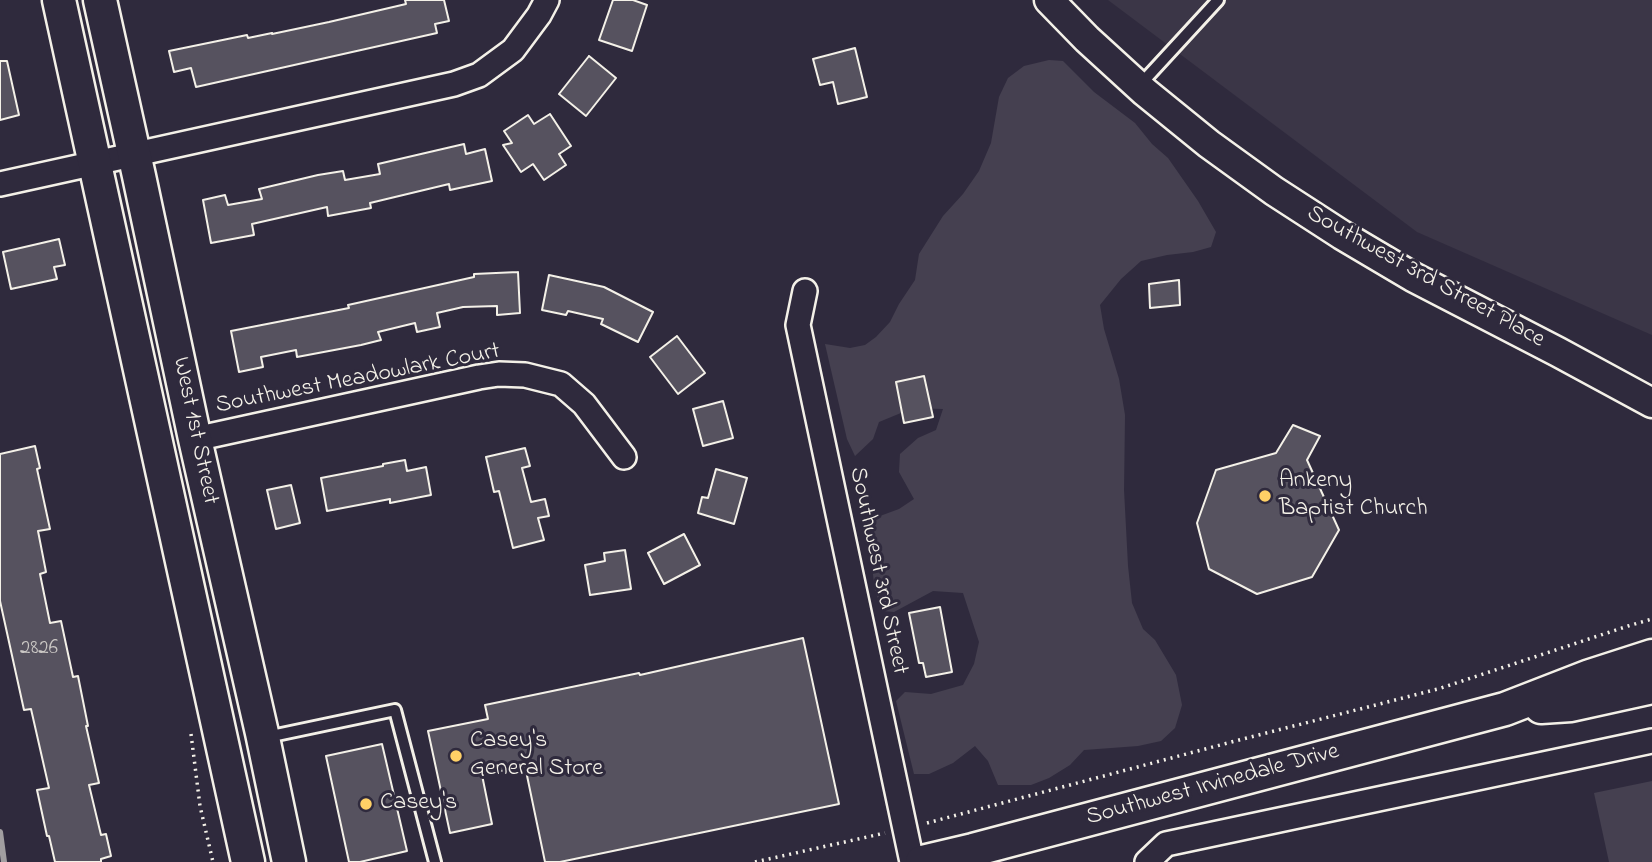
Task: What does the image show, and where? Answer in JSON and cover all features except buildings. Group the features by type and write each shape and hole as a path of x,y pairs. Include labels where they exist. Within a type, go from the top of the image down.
{"main road":[{"name":"West 1st Street","path":"59,0 248,862"},
{"name":"West 1st Street","path":"100,0 289,862"},
{"name":"Southwest Irvinedale Drive","path":"922,862 1505,709 1590,676 1652,656"},
{"name":"Southwest Irvinedale Drive","path":"1505,709 1572,705 1652,687"}],"street":[{"path":"0,184 454,84 479,75 513,50 539,16 547,0"},
{"name":"Southwest 3rd Street Place","path":"1049,0 1138,86 1209,144 1274,191 1342,236 1413,277 1652,403"},
{"name":"Southwest 3rd Street","path":"805,291 798,325 912,862"},
{"name":"Southwest Meadowlark Court","path":"195,439 479,377 499,374 525,375 561,384 584,404 624,457"},
{"name":"Southwest Irvinedale Drive","path":"1147,862 1167,845 1652,741"}],"lane":[{"path":"1138,86 1217,0"},
{"path":"263,738 395,710 435,862"}],"path":[{"path":"755,862 905,828 1438,690 1652,619"},
{"path":"191,732 200,806 213,862"}],"shaded area":[{"path":"1108,0 1652,0 1652,335 1417,232"},
{"path":"1049,60 1063,61 1094,92 1135,123 1168,158 1216,232 1211,247 1141,261 1121,279 1100,305 1119,379 1125,415 1124,490 1132,603 1143,629 1155,640 1176,675 1182,705 1175,728 1161,741 1138,746 1084,750 1070,765 1031,785 998,785 988,761 975,746 953,763 929,774 914,774 896,701 905,692 931,694 963,685 974,664 979,642 963,593 933,591 894,612 883,611 875,591 867,526 880,516 899,509 914,499 899,472 900,454 918,438 936,430 943,409 913,408 879,422 873,439 855,456 847,439 825,344 850,348 865,345 890,322 915,280 919,254 943,216 979,171 991,143 999,97 1008,78 1024,66"},
{"path":"1652,781 1652,862 1609,862 1594,793"}],"waterway":[{"path":"0,832 4,862"}],"place":[{"name":"Ankeny Baptist Church","path":"1265,496"},
{"name":"Casey's General Store","path":"456,756"},
{"name":"Casey's","path":"366,804"}]}
